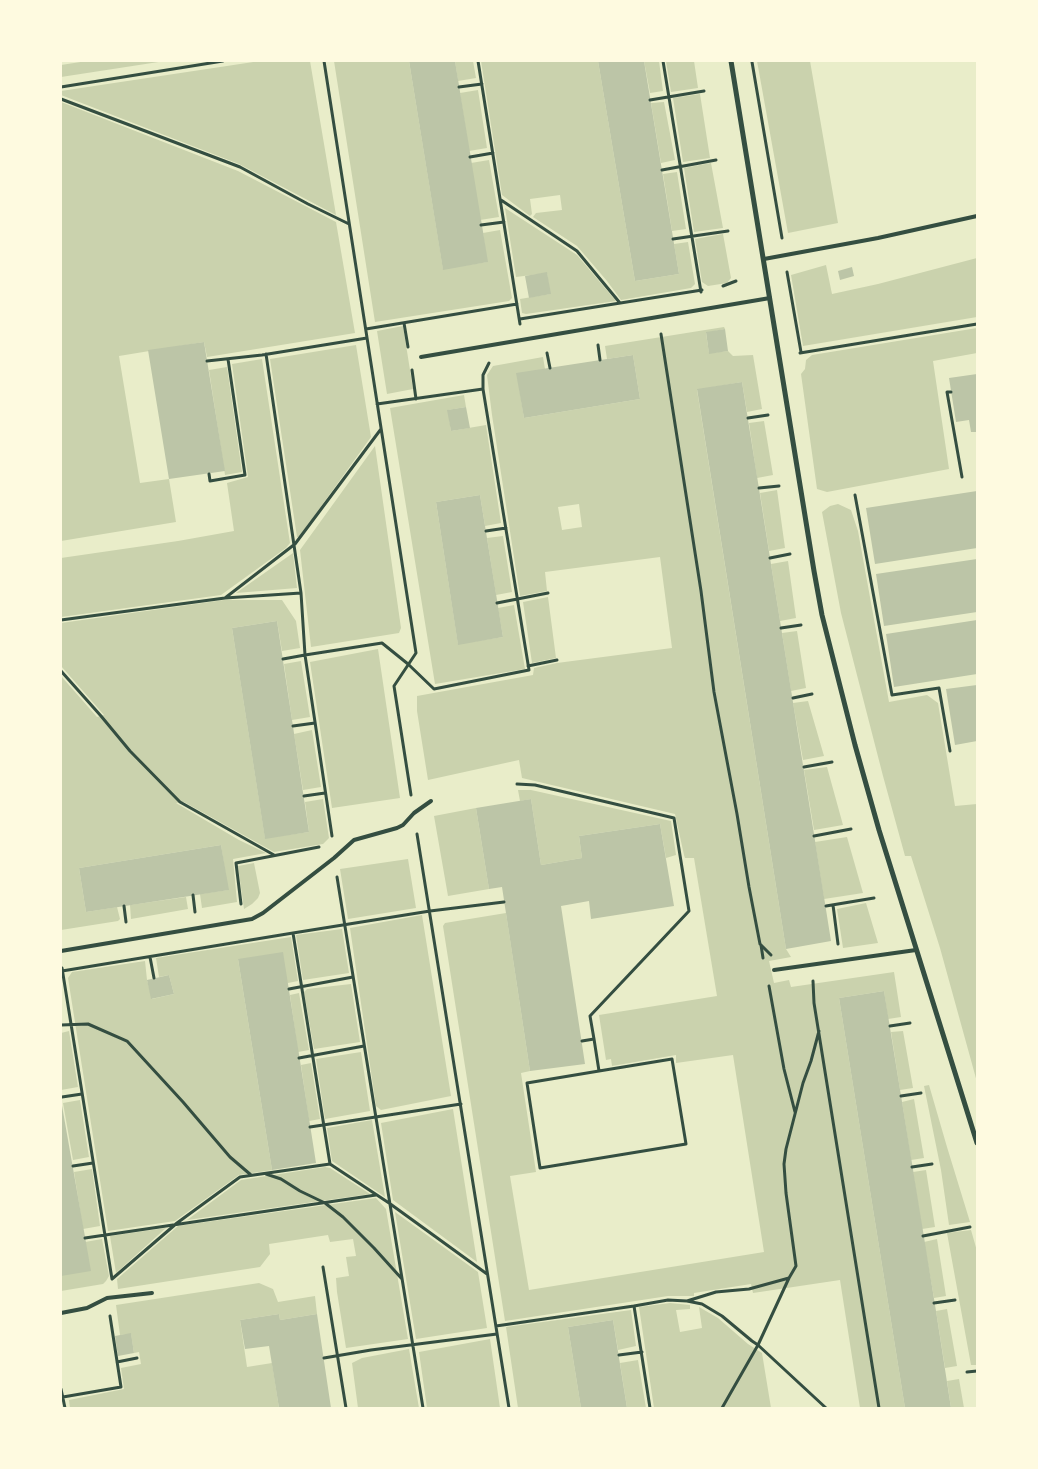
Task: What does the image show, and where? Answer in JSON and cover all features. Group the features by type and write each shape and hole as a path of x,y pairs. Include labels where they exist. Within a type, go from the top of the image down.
{"street":[{"path":"731,61 822,615 871,802 977,1143"}],"lane":[{"path":"764,260 878,238 977,216"},
{"path":"421,357 770,298"},
{"path":"61,951 252,919 263,913 334,858 354,840 403,825 431,801"},
{"path":"774,970 916,950"},
{"path":"61,1313 87,1308 107,1298 152,1293"}],"path":[{"path":"61,86 223,61"},
{"path":"324,61 416,653 394,686 509,1408"},
{"path":"478,61 523,341"},
{"path":"663,61 704,310"},
{"path":"751,61 800,352"},
{"path":"459,87 482,84"},
{"path":"650,100 704,91"},
{"path":"61,99 240,167 308,204 350,224"},
{"path":"470,157 493,153"},
{"path":"662,170 716,160"},
{"path":"500,200 577,251 620,303"},
{"path":"481,225 504,222"},
{"path":"673,239 728,231"},
{"path":"718,287 726,286 736,281"},
{"path":"520,319 709,288"},
{"path":"366,329 517,304"},
{"path":"659,318 701,591 714,692 737,814 748,887 764,962"},
{"path":"779,356 977,324"},
{"path":"207,361 367,338"},
{"path":"598,344 600,360"},
{"path":"547,352 550,368"},
{"path":"266,354 295,544 301,593 305,655 283,659"},
{"path":"209,474 210,481 246,475 228,359"},
{"path":"483,388 484,374 488,364"},
{"path":"951,392 947,392 962,477"},
{"path":"748,418 768,415"},
{"path":"225,598 295,544 381,429"},
{"path":"759,488 779,486"},
{"path":"855,495 892,695 940,688 950,751"},
{"path":"486,531 506,528"},
{"path":"770,558 790,554"},
{"path":"61,620 225,598 301,593"},
{"path":"497,603 548,593"},
{"path":"781,628 801,625"},
{"path":"528,666 557,660"},
{"path":"61,671 102,716 130,752 180,802 274,855"},
{"path":"792,698 812,694"},
{"path":"294,726 315,723"},
{"path":"804,767 832,762"},
{"path":"517,784 535,785 674,818 689,910 590,1016 599,1072"},
{"path":"304,796 325,793"},
{"path":"814,836 851,829"},
{"path":"241,905 236,863 323,846"},
{"path":"186,914 195,912 193,895"},
{"path":"826,906 874,898"},
{"path":"62,972 430,911 504,902"},
{"path":"833,904 838,948"},
{"path":"117,924 126,922 124,906"},
{"path":"293,933 330,1164"},
{"path":"760,944 771,954 777,955"},
{"path":"771,954 774,970"},
{"path":"150,957 154,978"},
{"path":"812,964 814,1003 879,1408"},
{"path":"61,965 112,1279 177,1223 240,1177 330,1164 488,1274"},
{"path":"288,989 353,977"},
{"path":"767,980 784,1069 796,1113"},
{"path":"890,1026 910,1023"},
{"path":"61,1026 88,1024 127,1041 230,1157 252,1175"},
{"path":"722,1408 758,1344 796,1266 784,1164 803,1083 819,1030"},
{"path":"582,1041 594,1039"},
{"path":"299,1058 364,1046"},
{"path":"672,1059 686,1144 540,1168 526,1083 599,1072 672,1059"},
{"path":"901,1096 921,1093"},
{"path":"62,1097 82,1094"},
{"path":"310,1127 461,1104"},
{"path":"73,1166 93,1163"},
{"path":"912,1167 932,1164"},
{"path":"263,1173 282,1178 325,1203 374,1248 402,1279"},
{"path":"85,1238 376,1195"},
{"path":"923,1236 970,1226"},
{"path":"323,1267 346,1408"},
{"path":"687,1301 716,1292 749,1289 789,1278"},
{"path":"63,1397 121,1387 107,1298"},
{"path":"496,1326 668,1300 702,1304 722,1316 758,1344 826,1408"},
{"path":"934,1304 955,1300"},
{"path":"634,1306 650,1408"},
{"path":"324,1358 497,1334"},
{"path":"619,1355 642,1352"},
{"path":"117,1362 137,1358"},
{"path":"966,1372 977,1371"},
{"path":"61,1389 65,1408"}],"green space":[{"path":"87,61 165,61 61,77 61,65"},
{"path":"260,61 310,61 336,215 239,164 61,95 61,91"},
{"path":"334,61 409,61 443,269 487,262 483,233 500,230 512,298 509,301 375,322"},
{"path":"455,61 473,61 476,78 458,81"},
{"path":"481,61 598,61 635,281 679,274 674,244 688,242 695,284 691,288 621,300 577,246 533,217 536,213 562,210 560,195 530,199 532,214 530,216 502,195"},
{"path":"644,61 659,61 663,91 650,93"},
{"path":"666,61 694,61 698,88 671,92"},
{"path":"757,61 810,61 838,223 788,233"},
{"path":"478,90 487,148 469,151 460,93"},
{"path":"700,94 710,158 683,162 673,98"},
{"path":"61,102 238,171 336,222 355,333 207,357 204,342 119,356 140,483 169,479 176,522 61,541"},
{"path":"664,102 675,160 661,163 651,103"},
{"path":"489,160 499,217 480,220 471,163"},
{"path":"711,163 723,228 694,232 684,168"},
{"path":"677,172 686,229 672,231 663,174"},
{"path":"505,208 577,255 616,301 522,313 520,299 550,294 547,273 516,277"},
{"path":"723,234 731,278 727,283 708,286 702,282 695,239"},
{"path":"977,258 977,317 803,346 791,275 826,265 832,294"},
{"path":"403,326 413,389 387,394 377,331"},
{"path":"724,327 725,329 706,333 709,353 728,351 733,356 753,355 762,409 747,412 742,382 697,390 786,949 791,957 769,961 774,983 789,980 791,987 894,972 901,1017 888,1019 884,991 839,998 905,1408 860,1408 840,1280 753,1293 751,1284 694,1293 694,1296 668,1296 505,1321 443,926 445,923 506,913 530,1071 521,1073 536,1172 510,1176 529,1290 764,1252 733,1055 676,1063 676,1055 612,1066 611,1059 606,1060 599,1015 717,996 694,858 685,858 675,814 522,778 519,760 428,780 417,711 417,696 533,675 534,668 557,663 672,648 660,557 545,572 547,591 520,596 487,375 493,366 543,357 545,369 517,374 524,418 640,399 633,355 607,359 605,346","holes":["579,504 582,527 562,530 558,507"]},
{"path":"977,328 977,353 933,361 949,469 827,492 817,489 801,374 805,369 806,360 812,355"},
{"path":"356,345 371,437 299,537 297,537 270,359"},
{"path":"262,359 290,543 286,548 221,595 61,617 61,558 234,531 227,483 248,477 232,364"},
{"path":"227,367 242,472 225,475 209,370"},
{"path":"464,395 466,407 448,410 451,431 486,425 501,523 485,526 480,495 436,502 458,644 503,637 498,608 514,605 525,669 435,684 390,408"},
{"path":"764,421 773,475 757,478 749,423"},
{"path":"375,446 401,628 399,633 311,647 300,550"},
{"path":"777,490 785,548 769,551 760,493"},
{"path":"838,504 851,510 858,531 889,702 927,695 938,703 955,806 977,804 977,1082 940,948 911,856 905,856 841,613 822,512 830,506"},
{"path":"503,536 512,592 496,595 487,538"},
{"path":"293,553 297,588 236,593"},
{"path":"788,561 796,618 780,621 771,564"},
{"path":"548,597 556,658 532,663 523,602"},
{"path":"224,600 282,600 296,621 300,648 282,651 277,621 232,628 265,838 309,832 305,802 323,799 329,838 323,844 274,852 184,802 176,803 239,840 266,853 233,859 237,902 202,908 200,894 228,890 221,845 79,868 86,912 117,907 120,919 118,921 61,930 61,676 97,717 104,715 61,666 61,623"},
{"path":"797,631 806,688 791,691 782,633"},
{"path":"378,649 400,798 332,808 310,662"},
{"path":"301,661 310,717 292,720 284,664"},
{"path":"808,701 824,756 803,760 793,703"},
{"path":"312,730 321,787 303,790 294,734"},
{"path":"827,767 843,825 814,830 804,770"},
{"path":"518,790 531,790 671,821 676,855 666,858 660,824 579,836 582,858 541,865 531,799 520,801"},
{"path":"476,808 489,889 448,896 434,816"},
{"path":"847,837 863,893 824,899 815,842"},
{"path":"408,859 416,908 348,919 340,869"},
{"path":"254,863 260,893 252,904 244,909 238,866"},
{"path":"186,897 188,909 131,919 130,905"},
{"path":"866,903 878,943 843,948 837,909"},
{"path":"422,915 451,1096 381,1110 376,1106 350,928"},
{"path":"342,929 349,973 303,980 296,935"},
{"path":"291,937 298,981 288,983 238,959 272,1170 239,1175 175,1221 108,1231 68,978 72,972 145,961 152,999 174,994 169,975 159,977 156,958"},
{"path":"351,984 360,1042 314,1049 304,992 307,989"},
{"path":"299,993 309,1050 298,1052 290,995"},
{"path":"69,1031 78,1087 61,1090 61,1033"},
{"path":"903,1031 913,1088 900,1090 891,1032"},
{"path":"361,1052 370,1111 325,1119 316,1059"},
{"path":"311,1063 320,1119 309,1121 301,1065"},
{"path":"929,1085 970,1222 949,1225 941,1170 924,1086"},
{"path":"914,1099 924,1158 911,1160 902,1102"},
{"path":"80,1100 89,1157 73,1160 63,1103"},
{"path":"453,1109 477,1262 393,1200 381,1123"},
{"path":"372,1120 385,1197 332,1161 327,1128"},
{"path":"325,1167 330,1168 370,1194 187,1220 241,1180"},
{"path":"92,1169 100,1226 83,1229 74,1172"},
{"path":"926,1170 935,1227 922,1229 913,1172"},
{"path":"376,1198 386,1209 408,1339 346,1348 336,1278 349,1276 346,1257 356,1256 353,1239 330,1242 328,1235 269,1244 270,1254 260,1267 118,1289 117,1279 178,1226"},
{"path":"395,1212 478,1272 487,1328 416,1339"},
{"path":"166,1228 116,1273 110,1236"},
{"path":"971,1230 977,1251 977,1365 971,1365 947,1233"},
{"path":"102,1239 109,1276 106,1281 103,1284 61,1291 61,1276 85,1242"},
{"path":"937,1239 946,1296 934,1298 924,1242"},
{"path":"259,1283 273,1289 278,1302 315,1296 317,1314 280,1320 279,1314 240,1320 247,1367 272,1363 279,1408 70,1408 69,1400 124,1389 121,1368 141,1364 139,1352 134,1353 131,1334 120,1335 116,1305"},
{"path":"670,1303 690,1305 690,1309 676,1310 680,1332 702,1328 699,1307 718,1318 748,1344 762,1353 771,1408 654,1408 639,1307"},
{"path":"947,1309 957,1366 945,1368 936,1311"},
{"path":"631,1310 636,1346 618,1350 613,1320 568,1327 581,1408 518,1408 506,1327"},
{"path":"490,1339 500,1408 427,1408 419,1352"},
{"path":"409,1349 419,1408 358,1408 352,1363 362,1358"},
{"path":"638,1360 646,1408 627,1408 620,1363"},
{"path":"959,1379 964,1408 951,1408 947,1381"}],"building":[{"path":"409,61 455,61 488,262 443,270"},
{"path":"598,61 644,61 679,274 635,281"},
{"path":"852,267 854,276 840,280 838,271"},
{"path":"547,272 551,294 529,298 525,276"},
{"path":"725,329 728,351 709,354 706,332"},
{"path":"204,342 225,471 169,479 148,350"},
{"path":"633,355 640,399 524,418 516,373"},
{"path":"977,374 977,432 971,432 969,420 956,422 949,378"},
{"path":"742,382 831,941 786,949 697,389"},
{"path":"466,407 470,428 451,431 447,410"},
{"path":"977,491 977,548 875,564 866,508"},
{"path":"480,495 503,637 458,645 436,502"},
{"path":"977,559 977,612 884,626 876,574"},
{"path":"977,620 977,674 894,687 886,634"},
{"path":"277,621 309,832 265,839 232,628"},
{"path":"977,685 977,741 955,745 946,689"},
{"path":"531,799 541,865 582,858 579,836 660,824 674,906 591,919 589,901 561,906 585,1064 530,1071 502,887 489,889 476,808"},
{"path":"221,845 229,890 86,912 79,868"},
{"path":"283,952 316,1163 272,1170 238,959"},
{"path":"169,975 174,994 151,999 147,980"},
{"path":"884,991 951,1408 905,1408 839,998"},
{"path":"61,1100 91,1271 61,1276"},
{"path":"279,1314 280,1320 317,1314 331,1408 279,1408 269,1346 245,1349 240,1320"},
{"path":"613,1320 627,1408 581,1408 568,1327"},
{"path":"131,1333 134,1353 118,1356 115,1336"}]}
